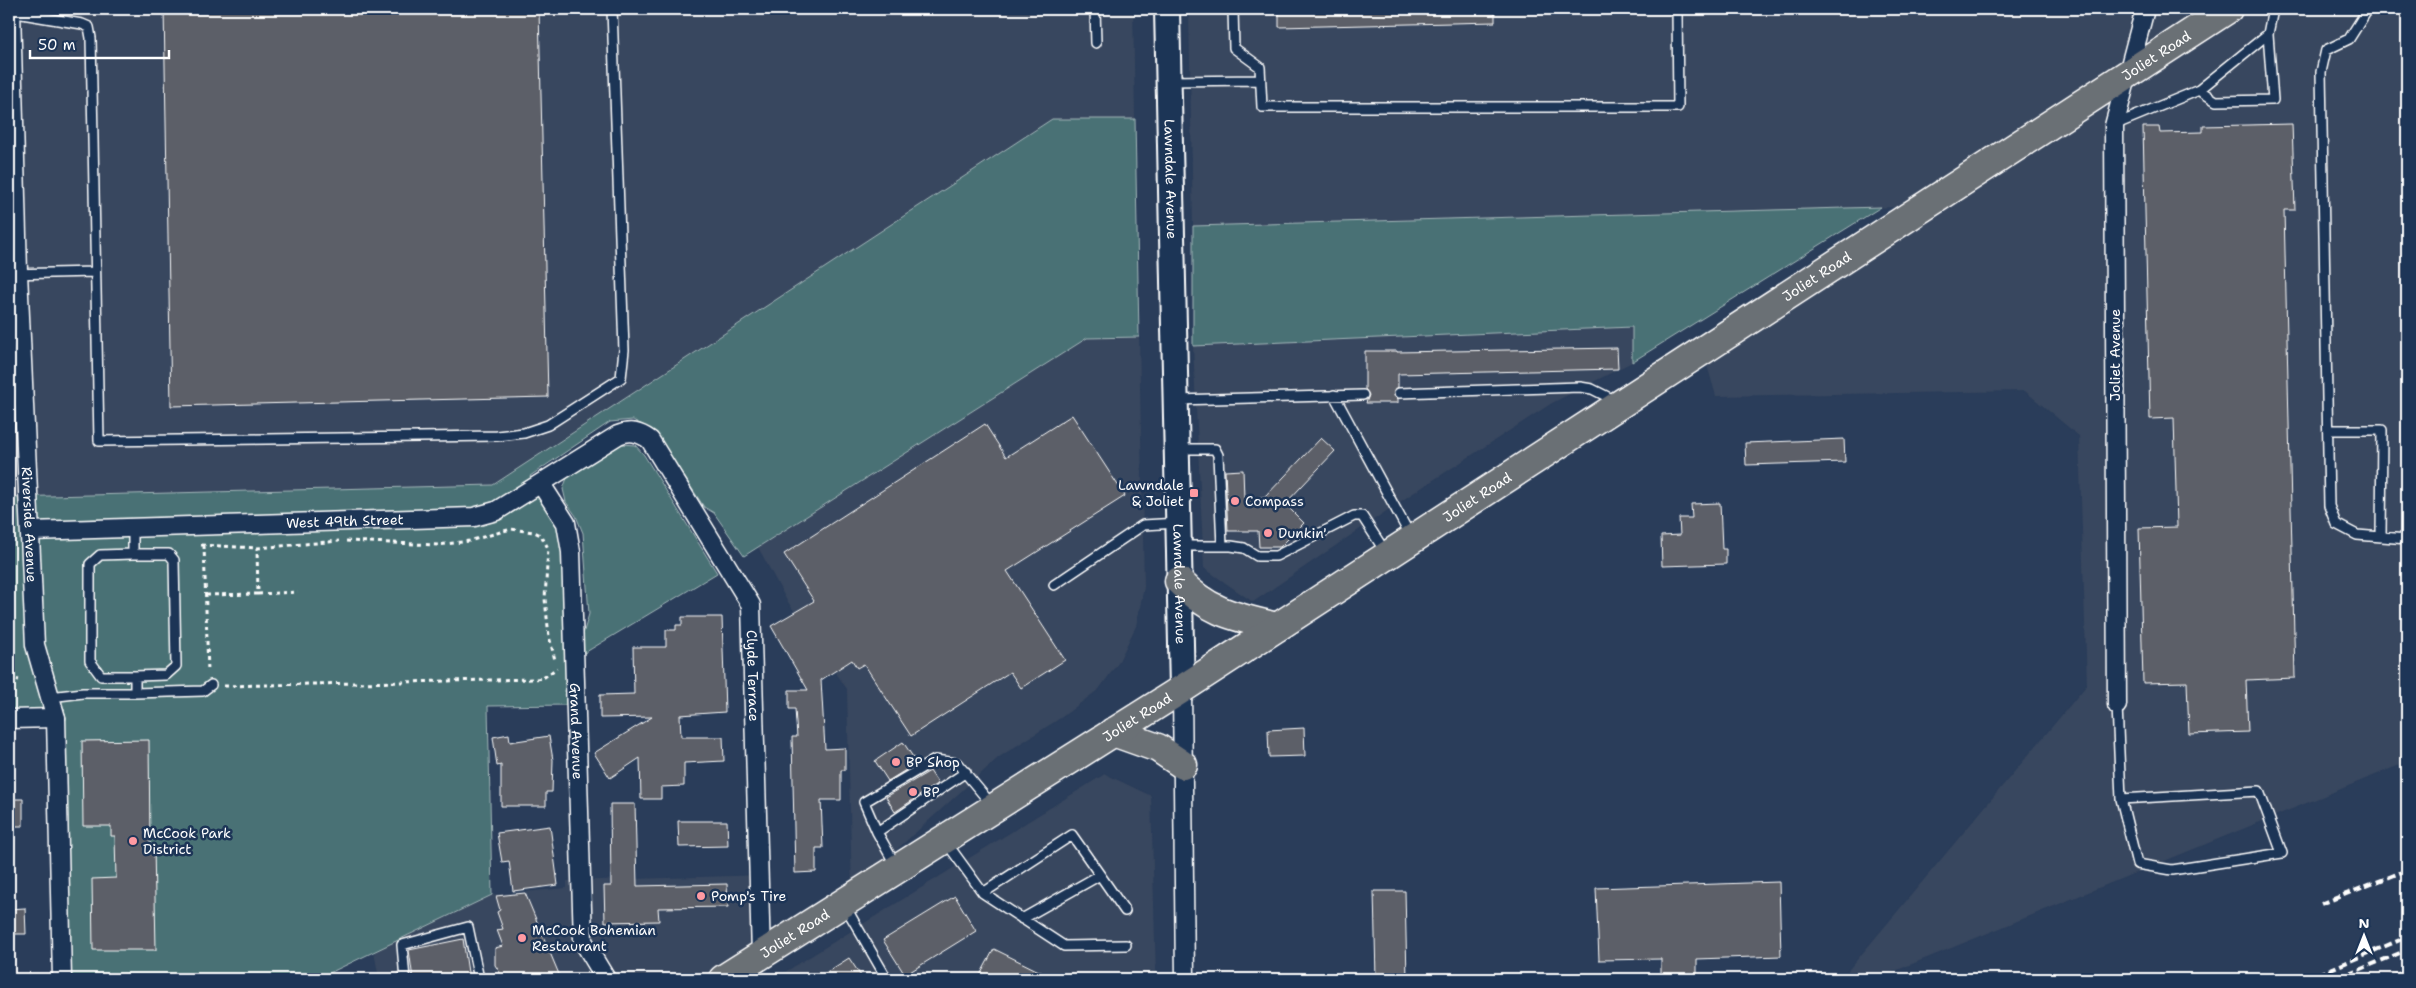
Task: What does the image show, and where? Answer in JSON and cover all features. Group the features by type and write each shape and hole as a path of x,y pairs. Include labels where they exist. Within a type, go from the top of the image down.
{"main road":[{"name":"Joliet Road","path":"723,979 1182,689 2228,9"},
{"path":"1179,581 1188,591 1224,614 1277,627"},
{"path":"1113,732 1158,748 1183,765"}],"street":[{"name":"Lawndale Avenue","path":"1167,9 1182,689 1186,979"},
{"name":"Joliet Avenue","path":"2117,705 2114,126 2145,9"},
{"name":"Riverside Avenue","path":"10,11 13,273 31,531 35,645 56,718 62,979"},
{"name":"West 49th Street","path":"31,531 474,517 496,511 618,435 634,432"},
{"name":"Clyde Terrace","path":"634,432 650,440 751,605 761,955"},
{"name":"Grand Avenue","path":"541,484 566,523 571,552 582,941 606,979"},
{"path":"9,720 56,718"}],"lane":[{"path":"10,11 82,24 89,27 92,38 99,441 497,436 524,433 548,425 621,378 624,350 612,9"},
{"path":"1095,9 1096,43"},
{"path":"1233,9 1234,48 1260,66 1262,107 1678,107 1677,9"},
{"path":"2199,90 2216,101 2273,100 2268,34 2273,9"},
{"path":"2368,9 2349,39 2326,50 2321,72 2329,506 2336,524 2357,535 2407,539"},
{"path":"2114,126 2199,90 2268,34"},
{"path":"1168,81 1260,80"},
{"path":"13,273 95,272"},
{"path":"1399,394 1580,387 1592,388 1621,404"},
{"path":"1334,395 1412,539"},
{"path":"1175,400 1363,395"},
{"path":"2328,430 2382,430 2382,538"},
{"path":"1176,449 1215,449 1218,455 1222,546"},
{"path":"1178,546 1244,548 1257,556 1276,556 1354,516 1362,516 1388,555"},
{"path":"1054,585 1143,525 1178,523"},
{"path":"133,529 133,554"},
{"path":"169,554 174,560 176,666 166,675 135,676 101,676 90,661 90,564 100,555 169,554"},
{"path":"135,676 135,693"},
{"path":"50,697 83,693 203,691 212,685"},
{"path":"2117,705 2121,799 2137,864 2172,870 2282,853 2259,792 2121,799"},
{"path":"897,869 877,832 864,802 935,760 957,763 994,808"},
{"path":"877,832 966,772"},
{"path":"983,893 1072,835 1125,911"},
{"path":"945,839 983,893 1064,946 1126,945"},
{"path":"1022,919 1100,875"},
{"path":"843,903 887,979"},
{"path":"406,979 402,945 468,927 479,979"}],"path":[{"path":"511,529 534,532 541,535 548,548 545,599 549,636 558,668 543,678 535,679 269,686 212,685 208,677 206,595 202,545 257,548 342,541 438,545 470,541 511,529"},
{"path":"257,548 258,594"},
{"path":"206,595 298,592"},
{"path":"9,678 19,680"}],"shaded area":[{"path":"9,9 1133,9 1135,119 1052,119 493,485 9,497"},
{"path":"1189,9 2407,9 2407,762 1885,975 1869,979 1841,979 2087,685 2079,436 2025,391 1716,396 1705,358 1936,206 1193,226"},
{"path":"1632,327 1632,362 1552,403 1401,501 1253,602 1204,568 1193,346"},
{"path":"1139,337 1144,587 1136,626 1118,663 1099,689 1062,717 999,757 852,890 847,689 786,599 758,547 1087,338"},
{"path":"1105,774 1151,796 1156,979 774,979"},
{"path":"766,875 767,943 709,979 379,979 374,951 492,895 567,888 567,881"},
{"path":"2407,967 2407,979 2378,979"}],"green space":[{"path":"1052,119 1135,119 1139,337 1087,338 744,556 714,513 704,507 655,432 633,420 610,422 530,476 562,522 570,705 488,706 492,895 317,979 65,979 59,715 9,717 9,497 493,485"},
{"path":"1881,207 1632,362 1632,327 1193,346 1193,226"},
{"path":"622,444 635,445 644,455 717,573 581,655 582,638 589,614 583,533 576,516 566,502 563,489 567,478"}],"building":[{"path":"164,9 539,9 548,397 171,406"},
{"path":"1279,9 1495,9 1495,22 1279,27"},
{"path":"2292,124 2295,210 2284,210 2295,678 2246,680 2248,732 2189,734 2187,682 2143,683 2139,528 2177,527 2174,418 2150,419 2143,127 2159,127 2160,133 2203,132 2203,126"},
{"path":"1617,348 1618,369 1398,374 1398,387 1393,393 1398,399 1398,403 1366,403 1369,395 1365,389 1365,351"},
{"path":"1072,415 1125,496 1007,571 1065,660 1021,688 1010,672 911,736 864,664 857,668 852,660 821,680 825,749 845,748 845,770 841,770 841,800 821,800 823,848 816,848 816,872 795,873 792,737 797,737 795,709 789,709 789,690 808,690 771,626 814,601 784,554 985,424 1006,457"},
{"path":"1321,438 1335,451 1285,504 1304,523 1280,547 1259,547 1258,531 1228,531 1225,471 1243,470 1244,498 1265,497"},
{"path":"1844,439 1845,462 1746,465 1745,443"},
{"path":"1720,503 1722,549 1726,549 1726,564 1662,566 1661,536 1680,535 1679,518 1692,518 1691,504"},
{"path":"682,617 722,617 725,712 680,715 681,737 723,737 724,761 684,763 684,786 661,787 661,799 641,799 640,758 610,778 594,753 652,717 600,718 600,695 634,694 633,647 666,647 666,630 676,630 676,625 682,625"},
{"path":"1304,728 1305,756 1269,757 1268,730"},
{"path":"509,734 510,742 549,736 553,760 552,792 546,792 546,806 501,806 501,765 497,766 493,737"},
{"name":"McCook Park District","path":"149,740 150,846 154,846 156,950 93,950 92,879 116,878 115,836 111,836 111,826 83,826 82,741"},
{"name":"BP Shop","path":"903,742 917,763 888,781 875,761"},
{"name":"BP","path":"930,771 938,783 895,812 886,797"},
{"path":"9,799 23,799 23,826 9,826"},
{"path":"610,804 635,804 637,886 727,884 728,907 658,908 659,921 605,922 604,886 611,886"},
{"path":"678,821 727,821 728,846 679,847"},
{"path":"550,826 558,885 513,891 509,861 502,862 497,833"},
{"path":"1779,882 1781,956 1697,959 1697,979 1661,979 1661,959 1599,960 1596,888"},
{"path":"1374,891 1405,891 1407,979 1376,979"},
{"name":"McCook Bohemian Restaurant","path":"525,893 561,979 504,979 495,965 495,948 503,946 497,930 503,929 497,912 500,910 496,896"},
{"path":"955,896 976,931 905,975 883,940"},
{"path":"25,908 26,934 9,934 9,909"},
{"path":"463,939 469,979 413,979 409,950"},
{"path":"994,949 1055,979 978,979"},
{"path":"849,958 863,979 816,979"}],"waterway":[{"path":"2389,979 2407,971"}],"railway":[{"path":"2321,904 2407,870"},
{"path":"2307,979 2407,937"},
{"path":"2337,979 2407,950"}],"place":[{"name":"Lawndale & Joliet","path":"1194,493"},
{"name":"Compass","path":"1235,501"},
{"name":"Dunkin'","path":"1268,533"},
{"name":"BP Shop","path":"896,762"},
{"name":"BP","path":"913,792"},
{"name":"McCook Park District","path":"133,841"},
{"name":"Pomp's Tire","path":"701,896"},
{"name":"McCook Bohemian Restaurant","path":"522,938"}]}
